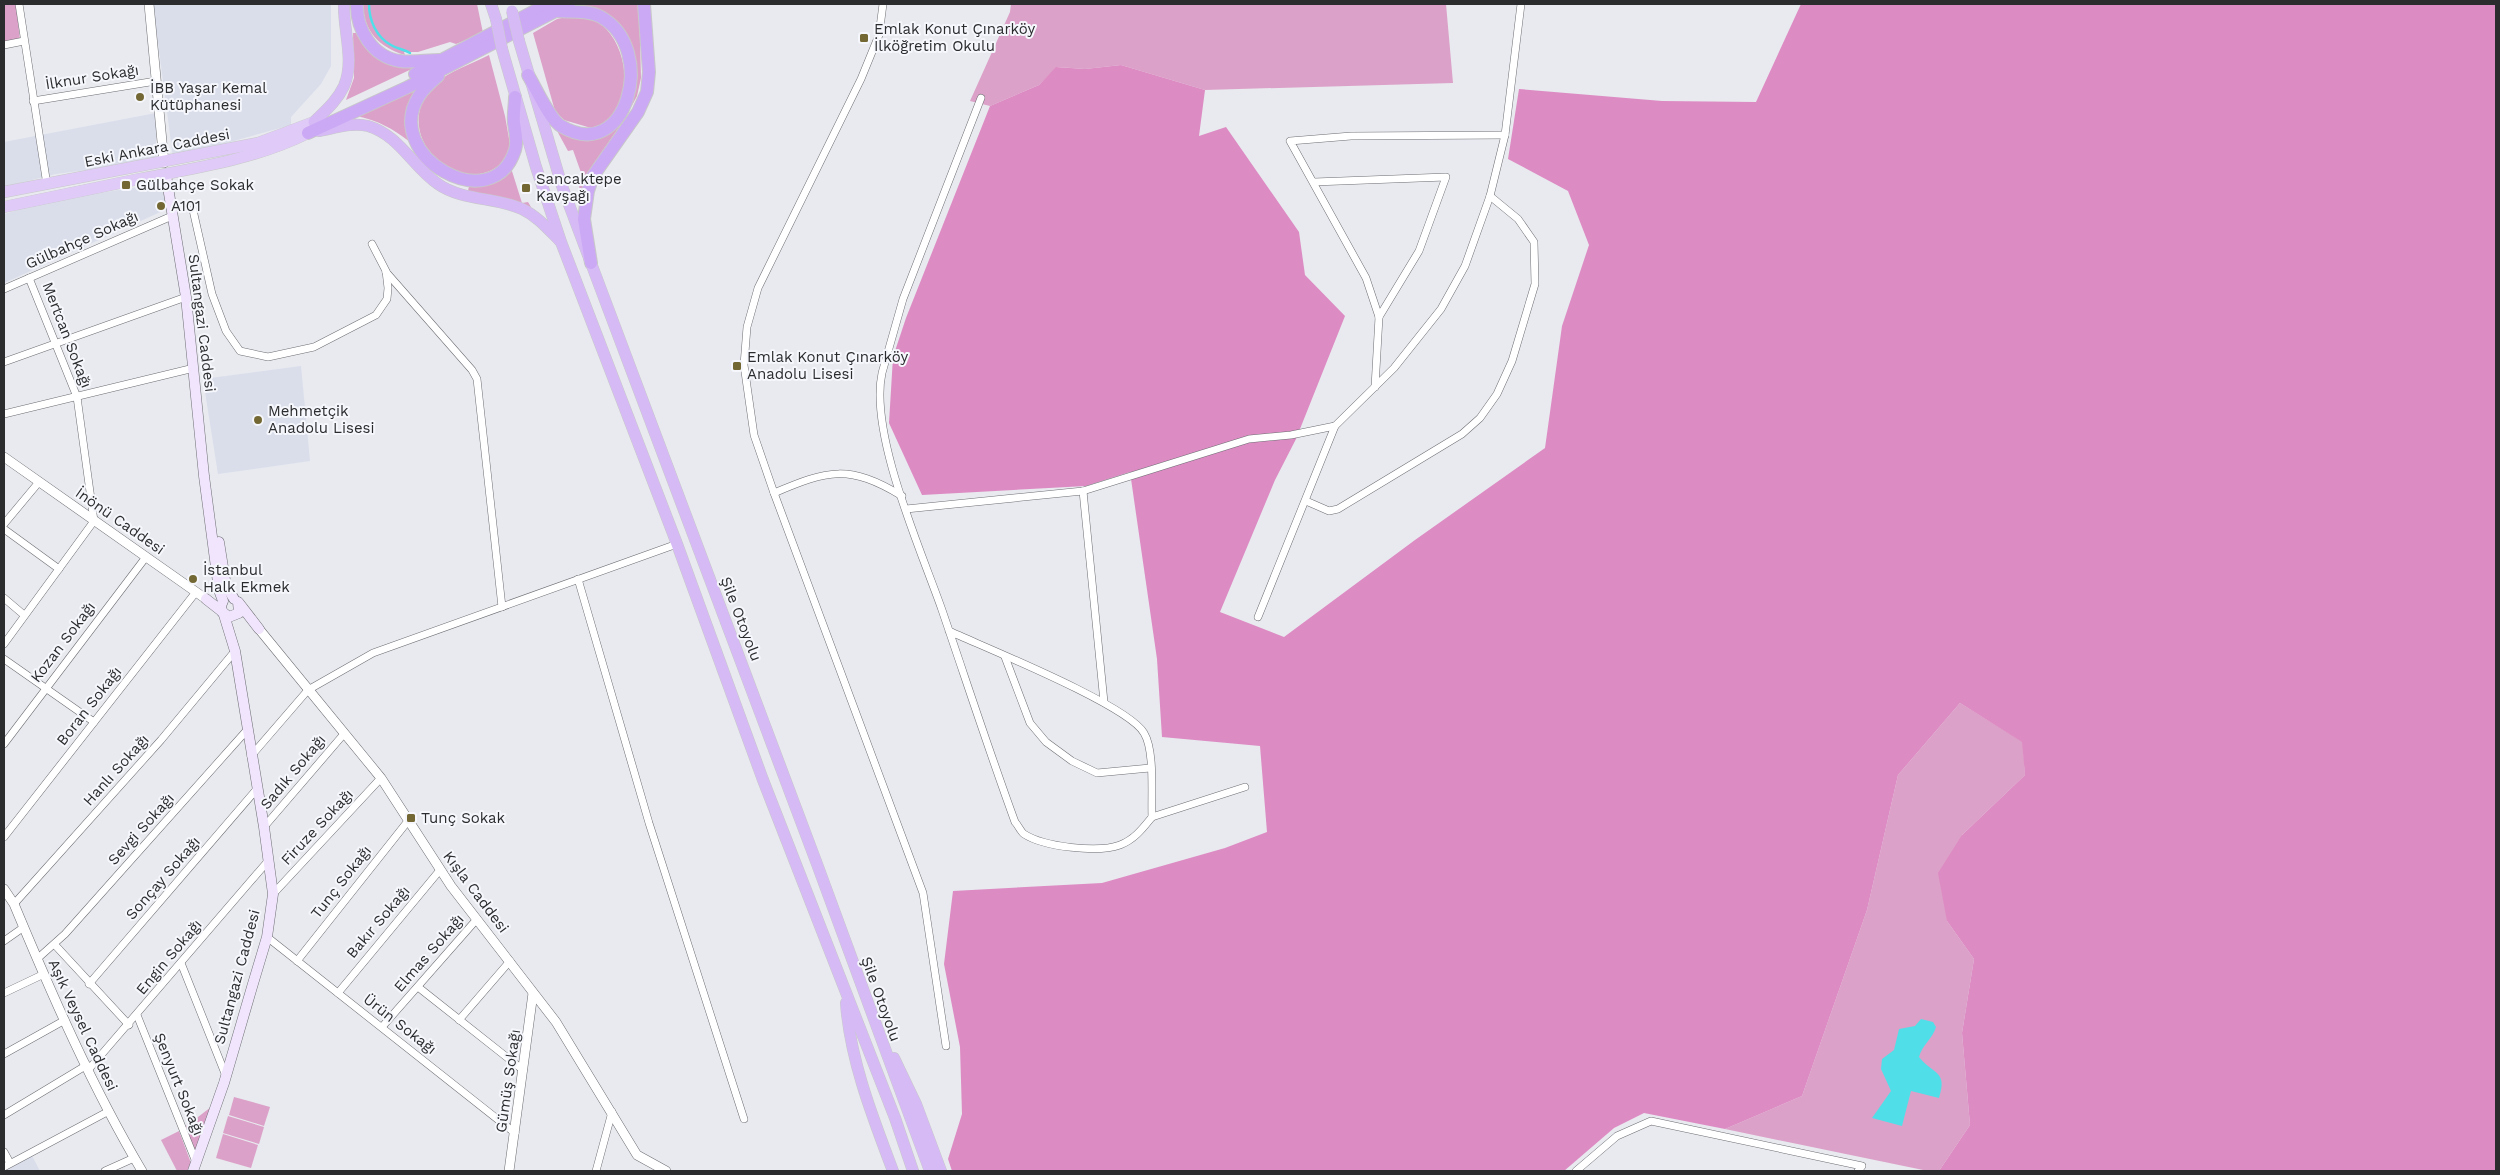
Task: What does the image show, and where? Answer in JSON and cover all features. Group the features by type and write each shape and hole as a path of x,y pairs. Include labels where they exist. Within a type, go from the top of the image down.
{"highway":[{"path":"311,128 333,103 344,85 348,54 344,4"},
{"path":"357,4 358,21 364,37 373,48 398,61 444,63"},
{"name":"Şile Otoyolu","path":"492,4 515,96 561,242 677,544 763,780 895,1118 913,1171"},
{"path":"311,128 444,63 552,7 569,4"},
{"path":"590,263 584,219 588,191 593,176 638,112 647,92 649,72 644,4"},
{"path":"528,75 560,126 576,132 596,132 609,126 620,117 627,102 631,82 631,68 628,54 615,30 601,17 588,12 552,7"},
{"name":"Şile Otoyolu","path":"512,8 528,75 562,186 817,864 930,1171"},
{"path":"444,63 418,97 413,114 412,130 428,160 444,172 461,180 488,179 501,171 511,160 516,148 515,96"},
{"path":"311,128 366,126 380,130 391,137 439,185 459,193 521,209 535,217 561,242"},
{"path":"846,991 848,1031 862,1081 893,1171"},
{"path":"864,996 916,1104 942,1171"}],"main road":[{"name":"Eski Ankara Caddesi","path":"4,192 164,163 258,143 311,128"},
{"name":"Eski Ankara Caddesi","path":"4,207 166,175 268,151 311,128"},
{"name":"Sultangazi Caddesi","path":"166,175 186,297 204,476 209,482 273,894 267,937 226,1076 195,1167"},
{"path":"206,599 229,608"},
{"name":"Kışla Caddesi","path":"229,608 259,629"}],"street":[{"path":"19,4 46,185"},
{"path":"149,4 164,163"},
{"path":"883,4 879,35 861,79 760,283 747,327 744,365 754,436 923,893 946,1046"},
{"path":"1258,617 1335,426 1394,368 1441,309 1465,266 1490,196 1505,135 1521,4"},
{"path":"4,45 24,41"},
{"name":"İlknur Sokağı","path":"33,101 156,81"},
{"path":"982,98 903,298 879,385 884,439 906,509 1012,812 1023,834 1048,843 1091,848 1119,845 1135,837 1152,817 1245,786"},
{"path":"1375,387 1379,317 1366,278 1290,141 1351,136 1505,135"},
{"path":"1314,182 1446,177 1419,251 1379,317"},
{"path":"1306,501 1329,511 1338,509 1462,434 1480,418 1497,394 1512,361 1535,284 1534,242 1518,219 1490,196"},
{"path":"193,210 212,294 226,331 240,351 268,358 314,347 376,315 387,299 386,271"},
{"name":"Gülbahçe Sokağı","path":"4,290 172,216"},
{"path":"372,244 386,271 472,370 477,379 502,607"},
{"name":"Mertcan Sokağı","path":"30,278 77,396 94,521"},
{"path":"4,362 186,297"},
{"path":"4,414 194,368"},
{"path":"906,509 1083,491 1250,438 1291,435 1335,426"},
{"name":"İnönü Caddesi","path":"4,457 206,599"},
{"path":"774,493 830,472 854,473 884,485 902,496"},
{"path":"4,524 39,482"},
{"path":"1083,491 1104,702"},
{"path":"4,644 94,521"},
{"path":"4,529 59,570"},
{"path":"251,756 308,690 373,653 677,544"},
{"name":"Kozan Sokağı","path":"4,744 146,557"},
{"path":"578,579 649,823 744,1120"},
{"name":"Boran Sokağı","path":"4,837 196,592"},
{"path":"4,598 24,615"},
{"name":"Kışla Caddesi","path":"259,629 380,778 440,870 556,1022 637,1154 666,1171"},
{"path":"949,631 1104,702 1124,713 1136,723 1145,734 1150,768 1152,817"},
{"name":"Hanlı Sokağı","path":"14,904 160,740 235,651"},
{"path":"1005,657 1030,723 1046,742 1072,761 1097,773 1150,768"},
{"path":"4,659 94,722"},
{"name":"Sevgi Sokağı","path":"37,959 55,945 247,730"},
{"name":"Sadık Sokağı","path":"264,827 343,734"},
{"name":"Firuze Sokağı","path":"273,894 380,778"},
{"name":"Sonçay Sokağı","path":"89,984 256,790"},
{"name":"Tunç Sokağı","path":"297,961 408,821"},
{"name":"Engin Sokağı","path":"4,1115 88,1067 137,1015 268,861"},
{"name":"Bakır Sokağı","path":"338,992 440,870"},
{"name":"Aşık Veysel Caddesi","path":"4,889 14,904 37,959 109,1111 142,1171"},
{"name":"Elmas Sokağı","path":"382,1027 477,919"},
{"path":"4,941 24,927"},
{"name":"Ürün Sokağı","path":"267,937 515,1133"},
{"path":"55,945 89,984 129,1024"},
{"path":"459,1020 510,962"},
{"path":"181,963 226,1076"},
{"path":"4,993 44,974"},
{"path":"418,987 523,1070"},
{"name":"Gümüş Sokağı","path":"509,1171 533,994"},
{"name":"Şenyurt Sokağı","path":"137,1015 195,1167"},
{"path":"4,1054 65,1020"},
{"path":"4,1152 7,1165 109,1111"},
{"path":"596,1171 612,1112"},
{"path":"1576,1171 1617,1136 1651,1122 1860,1168"},
{"path":"105,1171 134,1158"}],"shaded area":[{"path":"4,4 16,4 20,40 4,43"},
{"path":"153,4 331,4 331,66 321,84 291,117 291,125 173,158"},
{"path":"363,4 477,4 483,33 456,44 450,42 418,52 404,52 405,55 388,48 375,37 366,23"},
{"path":"582,4 639,4 641,78 637,96 632,105 634,78 631,47 578,6"},
{"path":"1011,4 1446,4 1453,83 1205,90 1121,65 1085,69 1057,67 1039,85 990,106 970,101 1010,12"},
{"path":"1801,4 2496,4 2496,1171 1939,1171 1970,1125 1962,1033 1974,959 1947,921 1938,873 1962,835 2025,775 2022,742 1960,703 1898,775 1867,910 1802,1096 1725,1129 1644,1113 1614,1128 1564,1171 952,1171 948,1159 962,1114 960,1047 944,964 953,891 1102,883 1225,848 1267,832 1260,746 1162,737 1157,659 1130,472 1086,486 922,495 889,423 893,357 906,318 990,106 1039,85 1056,67 1085,69 1121,65 1205,90 1199,136 1226,127 1299,232 1305,275 1345,316 1296,439 1275,480 1220,612 1284,637 1415,540 1545,448 1562,326 1589,245 1568,191 1508,159 1519,89 1662,101 1756,102"},
{"path":"575,15 598,22 610,34 622,59 624,73 624,87 621,100 615,112 603,123 591,128 564,120 555,111 533,33 557,19"},
{"path":"353,33 357,33 369,49 382,58 418,66 346,100 354,78"},
{"path":"489,55 505,116 511,150 500,165 482,174 464,174 447,167 433,156 423,140 419,122 422,103 435,84 441,79"},
{"path":"421,85 412,100 408,112 410,142 385,126 356,116"},
{"path":"631,108 626,117 595,162 580,198 579,183 584,181 573,150 568,151 556,129 571,136 581,138 599,135 622,121"},
{"path":"156,113 156,161 56,174 4,187 4,142"},
{"path":"511,168 522,203 528,202 531,207 468,191 469,186 483,185"},
{"path":"164,183 167,209 4,283 4,214 48,201"},
{"name":"Mehmetçik Anadolu Lisesi","path":"301,366 310,461 218,474 203,379"},
{"path":"1960,703 2023,742 2025,775 1962,835 1947,921 1974,959 1962,1033 1970,1125 1939,1171 1928,1171 1725,1129 1802,1096 1867,910 1898,775"},
{"path":"234,1097 270,1107 264,1126 229,1115"},
{"path":"211,1107 195,1151 185,1127"},
{"path":"228,1116 264,1127 259,1144 223,1133"},
{"path":"179,1131 191,1163 187,1171 177,1171 161,1140"},
{"path":"223,1134 258,1145 251,1168 216,1158"},
{"path":"32,1156 40,1171 5,1171"}],"water":[{"path":"1921,1019 1933,1022 1936,1027 1919,1057 1940,1077 1942,1082 1939,1098 1911,1091 1902,1126 1872,1118 1891,1091 1881,1069 1882,1059 1894,1050 1899,1029 1915,1026"}],"waterway":[{"path":"369,4 370,16 377,33 386,42 410,53"}],"place":[{"name":"Emlak Konut Çınarköy İlköğretim Okulu","path":"864,38"},
{"name":"İBB Yaşar Kemal Kütüphanesi","path":"140,97"},
{"name":"Gülbahçe Sokak","path":"126,185"},
{"name":"Sancaktepe Kavşağı","path":"526,188"},
{"name":"A101","path":"161,206"},
{"name":"Emlak Konut Çınarköy Anadolu Lisesi","path":"737,366"},
{"name":"Mehmetçik Anadolu Lisesi","path":"258,420"},
{"name":"İstanbul Halk Ekmek","path":"193,579"},
{"name":"Tunç Sokak","path":"411,818"}]}
